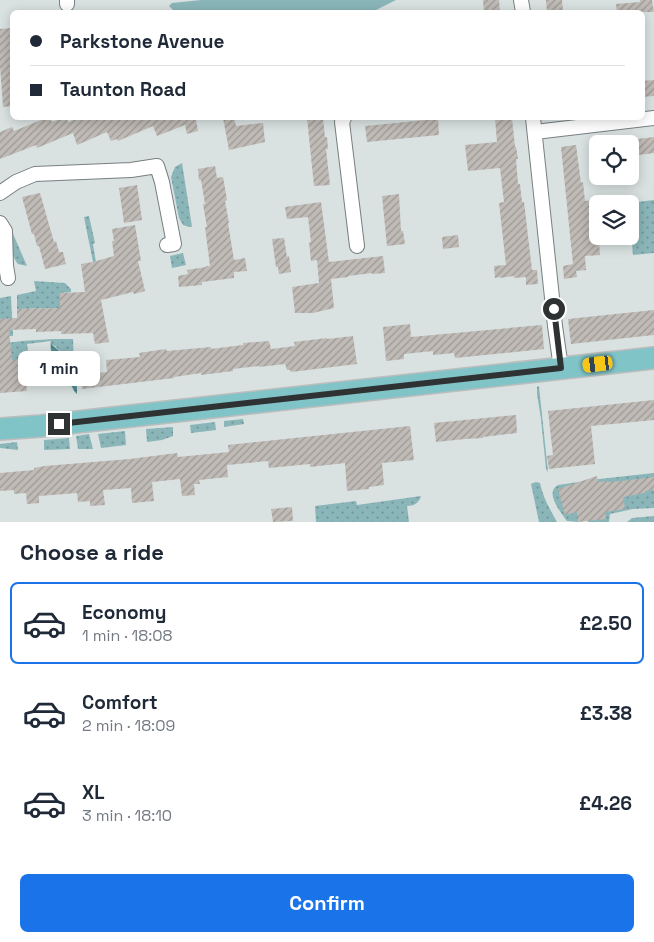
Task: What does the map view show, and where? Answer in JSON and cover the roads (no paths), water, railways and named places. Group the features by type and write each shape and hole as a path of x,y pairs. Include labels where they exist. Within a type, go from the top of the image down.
{"main road":[{"path":"0,429 654,358"}],"street":[{"path":"343,120 357,246"},
{"path":"561,368 534,125 620,120"},
{"path":"0,193 16,182 35,174 131,170 157,166 174,244 167,245"},
{"path":"0,224 5,231 8,278"}]}
